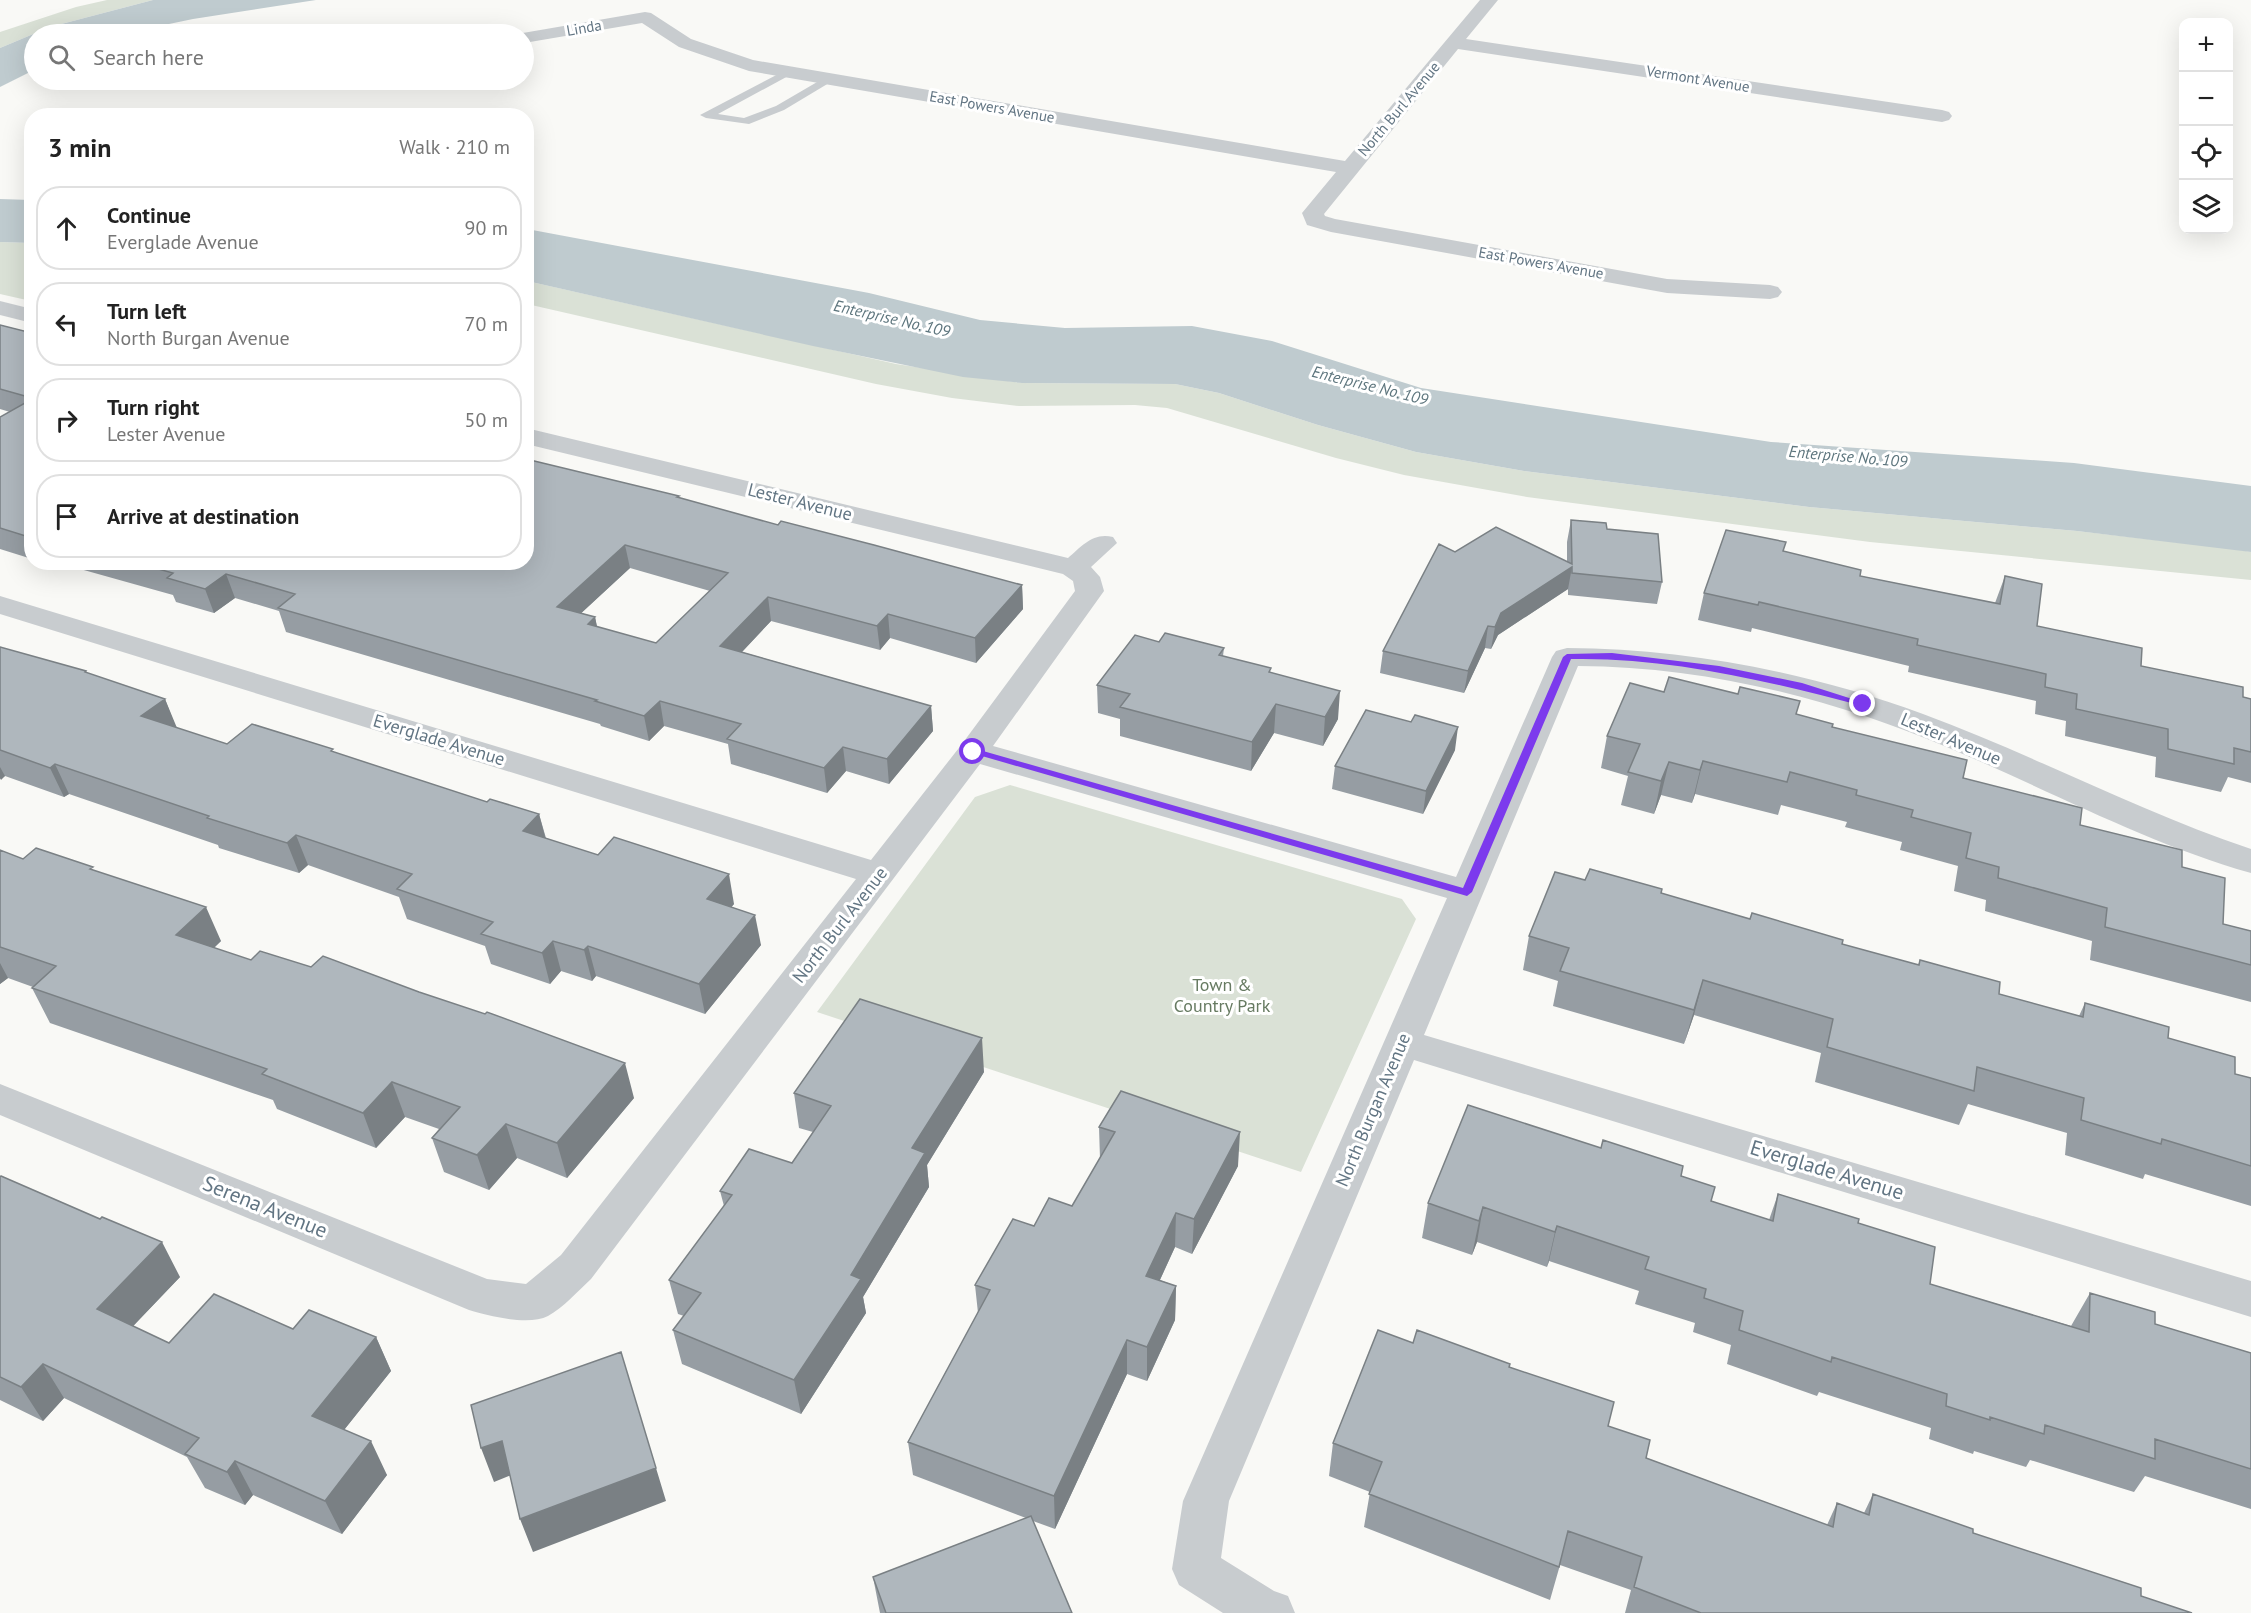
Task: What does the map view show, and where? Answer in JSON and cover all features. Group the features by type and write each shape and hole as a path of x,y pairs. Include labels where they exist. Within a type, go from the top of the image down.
{"street":[{"name":"North Burl Avenue","path":"1315,220 1314,213 1349,168 1489,0"},
{"name":"Linda","path":"534,35 643,8"},
{"name":"East Powers Avenue","path":"643,8 685,43 716,56 786,73 1349,168"},
{"name":"Vermont Avenue","path":"1454,43 1942,116"},
{"name":"East Powers Avenue","path":"1315,220 1331,225 1667,286 1770,292"},
{"path":"0,308 24,314"},
{"name":"Lester Avenue","path":"534,438 1073,568"},
{"path":"1073,568 1103,543"},
{"name":"North Burl Avenue","path":"534,1303 576,1268 973,752 1090,591 1086,577 1073,568"},
{"name":"Everglade Avenue","path":"0,605 879,874"},
{"name":"Lester Avenue","path":"1567,657 1612,656 1719,669 1802,686 1863,704 1929,729 2206,847 2251,861"},
{"name":"North Burgan Avenue","path":"1271,1613 1257,1607 1196,1569 1206,1501 1567,657"},
{"path":"973,752 1467,892"},
{"name":"Everglade Avenue","path":"1402,1042 2251,1299"},
{"name":"Serena Avenue","path":"0,1099 484,1297 534,1303"}],"lane":[{"path":"786,73 706,115 745,122 780,108 828,80"}],"green space":[{"path":"107,0 153,0 61,24 24,24 76,7"},
{"path":"24,24 24,38 0,48 0,32"},
{"path":"0,242 24,243 24,299 0,294"},
{"path":"534,283 896,364 1022,383 1175,384 1219,393 1318,425 1416,452 1524,471 1809,507 2077,531 2235,549 2251,552 2251,580 1870,542 1527,497 1404,475 1336,458 1167,408 1135,405 1019,406 952,398 876,384 534,306"},
{"name":"Town & Country Park","path":"1010,785 1402,899 1416,919 1301,1172 817,1012 975,797"}],"water":[{"path":"153,0 316,0 169,24 61,24"},
{"path":"24,38 24,75 0,87 0,48"},
{"path":"0,199 24,200 24,243 0,242"},
{"name":"Enterprise No. 109","path":"534,230 869,293 980,320 1065,328 1192,326 1272,341 1421,388 1771,442 2074,463 2251,486 2251,552 2077,531 1809,507 1524,471 1416,452 1318,425 1219,393 1175,384 1022,383 963,377 813,346 534,283"}],"building":[{"path":"0,325 24,331 24,396 0,389"},
{"path":"24,404 24,536 0,528 0,417"},
{"path":"534,461 679,496 677,497 778,525 781,521 1022,585 975,638 888,614 877,626 768,597 720,646 931,706 887,759 843,747 824,768 727,739 741,724 660,701 644,716 595,701 597,700 278,608 295,594 226,574 205,589 167,578 173,573 162,570 534,570","holes":["625,545 728,573 656,643 588,624 595,617 557,607"]},
{"path":"1571,520 1606,523 1607,529 1658,534 1662,582 1572,573 1572,567 1501,613 1495,627 1488,626 1468,671 1383,651 1439,544 1455,552 1496,527 1572,564"},
{"path":"1726,530 1786,542 1783,551 1861,570 1860,576 2000,604 2005,576 2042,584 2037,626 2142,648 2141,666 2243,687 2243,697 2251,699 2251,752 2234,748 2234,764 2168,749 2168,729 2076,709 2077,694 2045,687 2046,674 1917,645 1918,639 1759,602 1758,605 1704,593"},
{"path":"1165,633 1224,648 1219,655 1271,668 1269,672 1340,691 1325,717 1276,704 1252,742 1120,707 1130,694 1097,685 1135,635 1159,642"},
{"path":"0,647 86,671 165,699 141,716 227,744 252,724 487,802 490,799 539,814 523,831 598,855 614,837 729,874 707,899 755,915 699,984 588,946 584,950 553,941 542,953 481,934 493,922 397,889 412,874 296,835 287,843 207,818 209,816 55,764 50,768 0,750"},
{"path":"1669,677 1738,694 1740,687 1800,701 1796,714 1833,724 1832,727 1967,760 1963,778 2082,808 2080,825 2182,850 2182,867 2225,878 2223,924 2251,931 2251,965 2105,927 2107,908 1998,878 1999,867 1966,858 1971,833 1911,817 1913,810 1856,795 1857,790 1790,772 1787,782 1703,761 1700,770 1669,762 1661,781 1628,772 1640,744 1607,736 1630,683 1664,692"},
{"path":"1366,710 1411,722 1415,715 1458,727 1426,791 1335,766"},
{"path":"36,848 93,867 90,869 206,907 176,935 251,960 260,951 311,967 323,956 419,992 485,1014 487,1012 625,1063 557,1143 506,1124 477,1155 432,1138 460,1107 392,1082 363,1113 262,1074 267,1069 32,988 56,966 0,947 0,850 23,859"},
{"path":"1590,869 1662,889 1661,893 1750,919 1752,913 1843,940 1842,944 1919,965 1920,960 2000,982 1999,994 2083,1017 2085,1003 2169,1027 2168,1038 2235,1057 2235,1074 2251,1078 2251,1166 2162,1139 2161,1144 2081,1120 2084,1098 1977,1067 1974,1091 1827,1047 1833,1019 1703,980 1694,1010 1560,971 1569,948 1529,936 1555,872 1585,880"},
{"path":"860,999 982,1038 912,1148 925,1153 851,1275 861,1279 794,1380 673,1330 701,1293 669,1280 732,1195 720,1191 749,1149 792,1163 831,1106 794,1093"},
{"path":"1121,1091 1240,1132 1194,1219 1176,1213 1146,1276 1176,1286 1147,1347 1127,1340 1054,1496 908,1442 990,1290 975,1285 1013,1219 1034,1226 1049,1198 1072,1206 1115,1132 1099,1127"},
{"path":"1468,1105 1601,1148 1603,1140 1683,1166 1681,1176 1715,1187 1711,1201 1773,1221 1778,1194 1859,1219 1858,1223 1935,1247 1930,1284 2089,1332 2090,1293 2155,1312 2155,1324 2251,1353 2251,1469 2155,1439 2155,1459 2045,1425 2044,1434 1946,1406 1947,1394 1832,1357 1831,1362 1739,1330 1743,1311 1704,1298 1706,1289 1645,1269 1649,1257 1557,1226 1555,1232 1483,1207 1479,1221 1428,1203"},
{"path":"1,1176 100,1219 102,1217 162,1242 97,1309 169,1343 214,1294 293,1329 309,1310 376,1337 312,1416 371,1441 325,1501 235,1461 227,1472 185,1454 199,1438 43,1364 21,1387 0,1377"},
{"path":"1378,1330 1413,1343 1417,1330 1510,1364 1509,1367 1614,1402 1608,1426 1650,1440 1646,1458 1833,1527 1837,1503 1869,1515 1873,1494 1973,1529 1973,1533 2141,1588 2141,1596 2192,1613 1701,1613 1634,1587 1642,1557 1568,1531 1559,1567 1369,1494 1382,1462 1333,1443"},
{"path":"621,1352 656,1468 520,1519 502,1441 481,1448 471,1405"},
{"path":"1031,1516 1072,1613 886,1613 873,1577"}],"route":[{"path":"973,752 1467,892 1567,657 1612,656 1719,669 1802,686 1863,704"}]}
